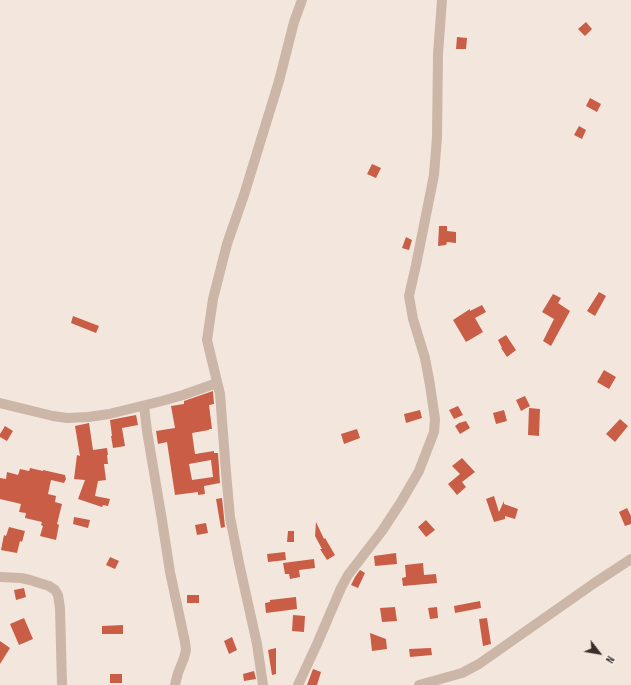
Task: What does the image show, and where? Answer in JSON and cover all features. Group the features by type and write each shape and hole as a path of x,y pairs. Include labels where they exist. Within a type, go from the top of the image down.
{"street":[{"path":"263,685 256,638 230,517 220,394 207,340 213,299 227,244 244,196 279,81 294,22 302,0"},
{"path":"298,685 341,588 348,575 390,520 420,471 434,432 435,420 430,385 425,358 413,319 410,296 434,175 438,101 438,54 442,0"},
{"path":"0,404 52,416 77,418 88,417 144,406 218,383"},
{"path":"144,406 170,572 186,650 175,685"},
{"path":"419,685 462,673 479,664 631,559"},
{"path":"0,577 30,580 49,586 55,590 58,595 60,608 62,685"}],"building":[{"path":"586,22 592,29 585,36 578,29"},
{"path":"457,37 467,38 466,49 456,49"},
{"path":"590,98 601,104 597,112 586,106"},
{"path":"579,126 586,130 582,139 574,135"},
{"path":"372,164 381,168 376,178 367,174"},
{"path":"439,226 447,226 447,231 456,232 456,243 447,242 446,245 438,246"},
{"path":"406,237 412,240 409,250 402,248"},
{"path":"599,292 606,296 595,316 587,311"},
{"path":"553,294 561,298 558,303 570,311 551,346 543,341 554,319 542,312"},
{"path":"482,305 486,312 475,318 483,332 466,342 453,320 470,309 470,311"},
{"path":"73,316 99,326 96,333 71,323"},
{"path":"506,335 516,350 507,357 498,340"},
{"path":"604,370 616,377 609,389 597,382"},
{"path":"213,391 214,404 209,405 212,429 192,433 195,454 214,451 214,453 218,453 220,483 204,486 205,494 198,495 198,492 175,495 167,442 158,444 156,431 175,428 171,406 184,404 184,401","holes":["211,460 213,477 192,480 189,464"]},
{"path":"525,396 530,406 521,411 516,400"},
{"path":"458,406 463,415 454,419 449,410"},
{"path":"529,408 540,409 539,436 528,435"},
{"path":"420,410 422,418 406,423 404,414"},
{"path":"504,410 507,421 496,424 493,413"},
{"path":"136,415 138,425 122,428 125,446 113,448 110,420"},
{"path":"620,419 628,426 615,442 606,434"},
{"path":"466,421 470,428 460,434 455,426"},
{"path":"89,423 93,450 107,448 108,464 104,464 106,480 98,481 95,496 110,499 108,506 103,505 102,507 78,499 85,480 74,479 77,455 80,456 75,426"},
{"path":"5,426 13,431 7,441 0,437 0,434"},
{"path":"357,429 360,438 344,444 341,434"},
{"path":"462,458 475,472 462,482 466,487 457,495 448,484 460,474 452,466"},
{"path":"30,468 65,475 66,479 64,483 51,480 48,494 56,496 55,502 62,504 57,524 59,525 56,540 40,536 43,526 41,525 42,522 25,518 26,513 19,512 21,504 0,499 0,478 6,479 7,472 18,475 20,469 29,471"},
{"path":"494,496 499,512 504,501 504,504 518,509 515,519 505,516 505,519 494,522 486,499"},
{"path":"222,498 225,527 221,528 216,499"},
{"path":"627,508 631,516 631,524 625,526 619,512"},
{"path":"74,517 90,520 88,528 73,524"},
{"path":"426,520 435,530 426,537 418,527"},
{"path":"316,522 324,539 325,538 335,555 327,560 320,549 322,549 315,536"},
{"path":"206,523 208,533 197,535 195,525"},
{"path":"9,527 25,531 22,542 20,541 17,553 1,550 4,535 6,536"},
{"path":"288,531 294,531 294,542 287,542"},
{"path":"285,552 286,560 268,562 267,554"},
{"path":"396,553 397,564 375,566 374,556"},
{"path":"110,557 119,561 115,569 106,565"},
{"path":"314,559 315,568 299,570 300,577 290,579 289,574 285,574 283,563"},
{"path":"423,563 424,575 436,574 437,583 403,586 402,578 406,577 405,565"},
{"path":"360,570 365,573 358,588 351,585"},
{"path":"24,588 26,597 16,600 14,590"},
{"path":"187,595 199,595 199,603 187,603"},
{"path":"296,597 297,609 266,613 265,603 270,602 270,600"},
{"path":"480,601 481,608 455,613 454,606"},
{"path":"395,607 397,621 382,622 380,608"},
{"path":"437,607 438,618 430,619 428,608"},
{"path":"293,615 305,616 304,632 292,631"},
{"path":"24,618 33,639 19,645 10,624"},
{"path":"487,618 491,644 483,646 479,619"},
{"path":"123,625 123,634 102,634 102,626"},
{"path":"370,633 386,639 387,649 372,651"},
{"path":"232,637 237,650 229,654 224,641"},
{"path":"0,641 10,648 0,664"},
{"path":"276,648 276,674 272,675 268,650"},
{"path":"431,648 432,655 410,657 409,649"},
{"path":"313,669 321,672 317,685 307,685"},
{"path":"254,671 256,679 244,681 243,674"},
{"path":"110,674 122,674 122,683 110,683"}]}
